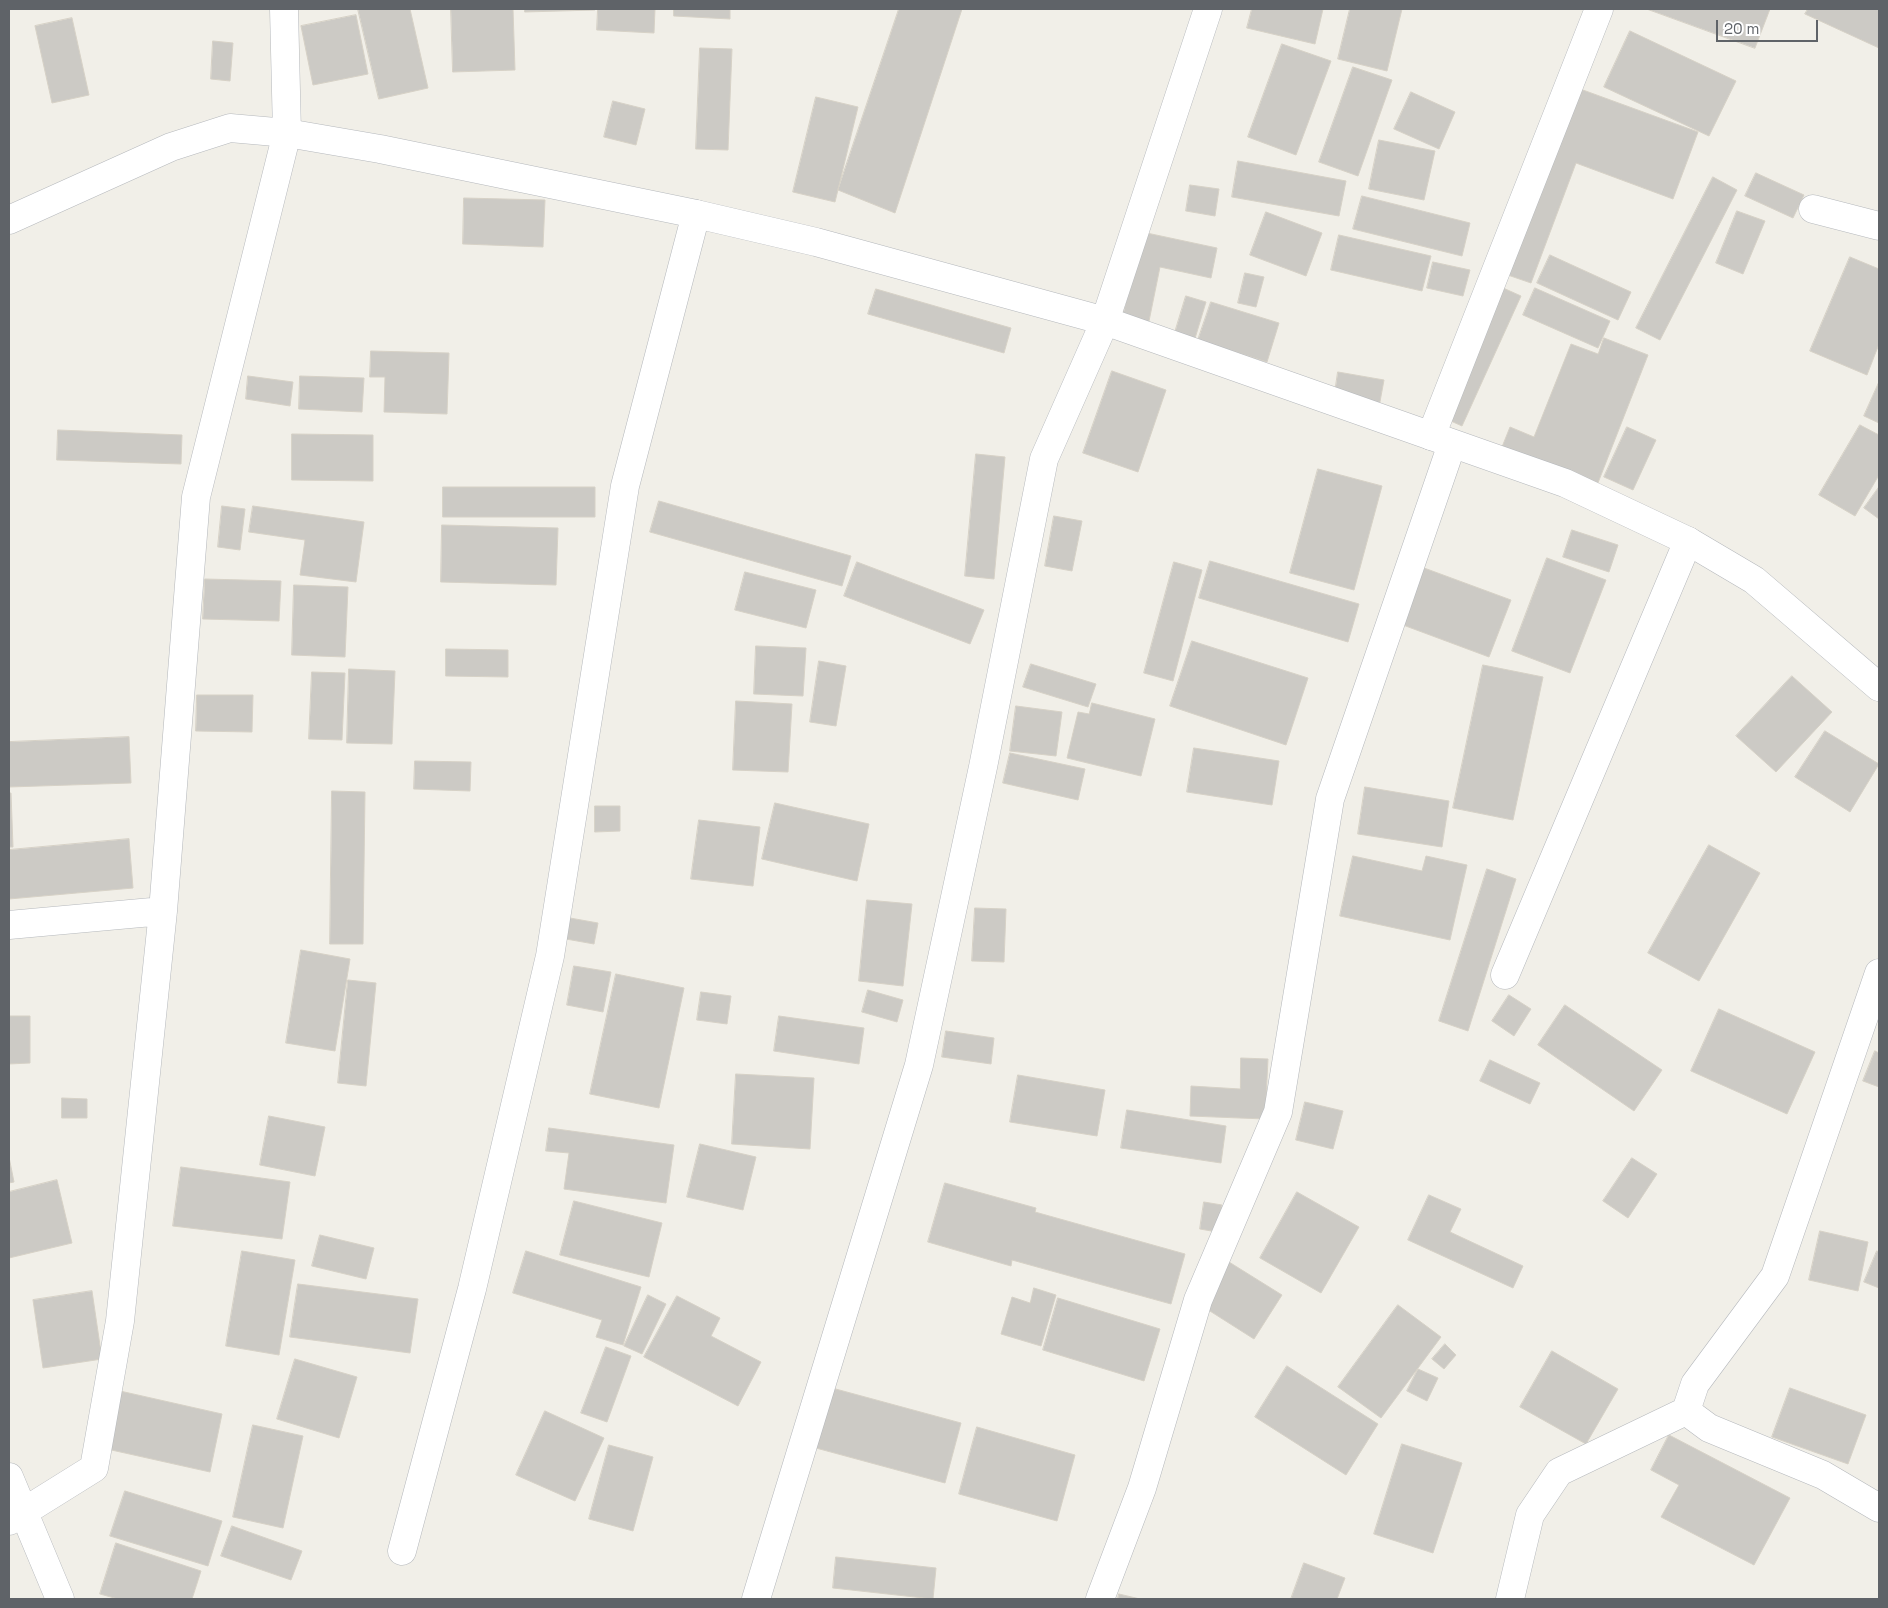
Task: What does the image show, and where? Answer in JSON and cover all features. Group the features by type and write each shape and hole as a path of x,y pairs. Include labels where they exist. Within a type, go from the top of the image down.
{"street":[{"path":"16,1517 94,1468 120,1321 163,911 196,497 287,133 284,9"},
{"path":"756,1599 918,1065 985,758 1044,459 1105,321 1208,9"},
{"path":"1100,1599 1142,1488 1198,1300 1278,1112 1330,799 1441,440 1599,9"},
{"path":"9,220 57,196 188,142 230,128 287,133 380,149 696,214 816,242 1105,321 1565,483 1688,541 1754,580 1879,687"},
{"path":"1812,209 1879,226"},
{"path":"402,1551 472,1289 550,956 625,486 696,214"},
{"path":"1505,975 1688,541"},
{"path":"9,925 163,911"},
{"path":"1510,1599 1530,1515 1559,1472 1686,1411 1695,1384 1775,1276 1879,973"},
{"path":"1686,1411 1709,1428 1823,1475 1879,1508"},
{"path":"9,1477 16,1517 60,1599"}],"building":[{"path":"358,9 410,9 428,88 379,99"},
{"path":"451,9 513,9 515,70 453,72"},
{"path":"525,9 595,9 595,10 525,12"},
{"path":"598,9 655,9 654,33 597,30"},
{"path":"674,9 730,9 730,19 674,16"},
{"path":"899,9 962,9 895,213 838,190"},
{"path":"1252,9 1323,9 1315,44 1247,28"},
{"path":"1350,9 1402,9 1387,71 1338,59"},
{"path":"1647,9 1770,9 1755,48"},
{"path":"1808,9 1879,9 1879,48 1805,14"},
{"path":"356,15 368,74 313,85 301,26"},
{"path":"72,18 89,95 52,103 35,26"},
{"path":"1630,31 1736,81 1709,136 1604,87"},
{"path":"213,41 233,43 230,81 211,79"},
{"path":"1282,44 1331,61 1296,155 1248,137"},
{"path":"700,48 732,49 728,150 696,149"},
{"path":"1353,67 1392,80 1358,176 1319,162"},
{"path":"1572,86 1698,132 1673,199 1576,163 1531,283 1502,273"},
{"path":"1411,92 1455,112 1439,149 1394,129"},
{"path":"816,97 858,107 835,202 793,192"},
{"path":"613,101 645,109 636,145 604,137"},
{"path":"1379,140 1435,151 1424,200 1369,189"},
{"path":"1238,161 1346,181 1339,216 1232,197"},
{"path":"1756,173 1804,195 1793,218 1745,196"},
{"path":"1713,177 1737,190 1660,340 1636,328"},
{"path":"1190,185 1219,189 1215,216 1186,211"},
{"path":"1362,196 1470,223 1462,256 1353,229"},
{"path":"464,198 545,200 543,247 463,244"},
{"path":"1737,211 1765,221 1743,274 1716,263"},
{"path":"1266,212 1322,233 1306,276 1250,255"},
{"path":"1142,232 1217,248 1211,278 1160,267 1148,326 1122,320"},
{"path":"1339,235 1431,256 1422,291 1331,270"},
{"path":"1550,255 1631,292 1618,320 1537,283"},
{"path":"1850,257 1879,269 1879,344 1867,375 1810,351"},
{"path":"1433,262 1470,270 1463,296 1427,288"},
{"path":"1245,273 1264,277 1256,307 1238,303"},
{"path":"1492,283 1521,296 1462,426 1433,413"},
{"path":"1535,288 1610,321 1598,348 1523,315"},
{"path":"876,289 1011,328 1004,353 868,314"},
{"path":"1186,296 1206,302 1193,345 1173,339"},
{"path":"1211,302 1279,323 1267,362 1198,340"},
{"path":"1604,338 1648,355 1594,493 1498,457 1510,427 1534,437 1571,344 1598,354"},
{"path":"371,351 449,353 447,414 384,412 385,377 370,377"},
{"path":"1112,371 1166,390 1138,472 1083,453"},
{"path":"1338,372 1384,380 1379,407 1334,399"},
{"path":"248,376 293,382 290,406 246,399"},
{"path":"300,376 364,378 362,412 299,409"},
{"path":"1879,382 1879,423 1864,416"},
{"path":"1860,425 1879,435 1879,475 1855,516 1819,495"},
{"path":"1627,427 1656,440 1633,490 1604,477"},
{"path":"58,430 182,435 181,464 57,460"},
{"path":"292,434 373,435 373,481 292,480"},
{"path":"976,454 1005,457 994,579 965,576"},
{"path":"1318,469 1382,486 1354,590 1290,573"},
{"path":"443,487 595,487 595,517 443,517"},
{"path":"1879,487 1879,519 1864,508"},
{"path":"659,501 851,556 842,586 650,532"},
{"path":"222,506 245,509 240,550 218,547"},
{"path":"253,506 364,522 356,582 300,575 305,540 249,532"},
{"path":"1054,516 1082,521 1072,571 1045,566"},
{"path":"442,525 558,528 556,585 441,582"},
{"path":"1572,530 1618,545 1609,572 1563,557"},
{"path":"1547,558 1606,580 1570,673 1512,651"},
{"path":"1210,561 1359,604 1348,642 1199,598"},
{"path":"857,562 984,610 970,644 844,596"},
{"path":"1174,562 1202,570 1173,681 1144,673"},
{"path":"1416,565 1511,600 1489,657 1395,622"},
{"path":"745,572 816,590 806,628 735,610"},
{"path":"205,579 281,581 279,621 203,619"},
{"path":"294,585 348,587 345,657 292,655"},
{"path":"1192,641 1308,678 1286,745 1170,706"},
{"path":"756,646 806,648 803,696 754,694"},
{"path":"446,649 508,650 508,677 446,676"},
{"path":"819,661 846,666 836,726 810,722"},
{"path":"1031,664 1096,684 1088,707 1023,687"},
{"path":"1483,665 1543,677 1513,820 1453,808"},
{"path":"349,669 395,671 392,744 347,743"},
{"path":"312,672 345,673 342,740 309,739"},
{"path":"1792,676 1832,712 1776,772 1736,736"},
{"path":"197,695 253,695 252,732 196,731"},
{"path":"736,701 792,704 788,772 733,770"},
{"path":"1092,703 1155,719 1141,776 1067,758 1078,712 1089,714"},
{"path":"1016,706 1062,712 1056,756 1010,751"},
{"path":"1825,731 1879,764 1850,812 1795,777"},
{"path":"129,737 131,783 9,787 9,742"},
{"path":"1194,748 1279,761 1272,805 1187,792"},
{"path":"1010,753 1085,769 1078,800 1003,783"},
{"path":"415,761 471,762 470,791 414,789"},
{"path":"1365,787 1449,801 1442,847 1358,834"},
{"path":"332,791 365,792 363,944 330,944"},
{"path":"9,793 11,793 13,847 9,847"},
{"path":"775,803 869,824 857,881 762,859"},
{"path":"595,806 620,806 620,831 595,832"},
{"path":"699,820 760,827 753,886 691,879"},
{"path":"129,839 133,888 9,899 9,850"},
{"path":"1709,845 1760,873 1699,981 1648,953"},
{"path":"1353,856 1422,871 1426,856 1467,865 1450,940 1340,916"},
{"path":"1487,869 1516,879 1468,1031 1439,1021"},
{"path":"867,900 912,904 903,986 859,981"},
{"path":"975,908 1006,909 1004,962 972,961"},
{"path":"570,918 598,923 594,944 566,939"},
{"path":"301,950 350,959 335,1051 286,1043"},
{"path":"574,966 611,972 603,1012 567,1005"},
{"path":"616,974 684,988 659,1108 590,1094"},
{"path":"348,980 376,983 366,1086 338,1083"},
{"path":"868,990 903,1000 897,1022 862,1012"},
{"path":"701,992 731,996 727,1024 697,1020"},
{"path":"1509,995 1531,1009 1514,1036 1492,1021"},
{"path":"1565,1005 1662,1070 1634,1111 1538,1045"},
{"path":"1719,1009 1815,1052 1787,1114 1691,1071"},
{"path":"9,1016 30,1016 30,1063 9,1064"},
{"path":"779,1016 864,1028 859,1064 774,1051"},
{"path":"946,1031 994,1038 991,1064 942,1057"},
{"path":"1875,1051 1879,1053 1879,1087 1863,1081"},
{"path":"1241,1058 1268,1059 1265,1119 1190,1116 1191,1086 1240,1089"},
{"path":"1490,1060 1540,1083 1530,1104 1480,1081"},
{"path":"736,1074 814,1078 810,1149 732,1144"},
{"path":"1018,1075 1105,1090 1097,1136 1010,1122"},
{"path":"62,1098 87,1099 87,1118 62,1118"},
{"path":"1305,1102 1343,1111 1333,1149 1296,1140"},
{"path":"1127,1110 1226,1126 1221,1163 1121,1148"},
{"path":"269,1116 325,1127 315,1176 260,1165"},
{"path":"549,1128 674,1145 666,1203 564,1189 569,1153 546,1151"},
{"path":"700,1144 756,1157 743,1210 687,1197"},
{"path":"9,1157 14,1182 9,1183"},
{"path":"1632,1158 1657,1174 1628,1218 1603,1201"},
{"path":"181,1167 290,1182 282,1239 173,1226"},
{"path":"57,1180 72,1243 9,1258 9,1192"},
{"path":"945,1183 1036,1208 1035,1212 1185,1254 1171,1304 1012,1260 1011,1266 928,1242"},
{"path":"1297,1192 1359,1227 1321,1293 1260,1258"},
{"path":"1429,1195 1461,1209 1450,1232 1523,1266 1513,1288 1408,1240"},
{"path":"574,1201 662,1223 649,1277 560,1255"},
{"path":"1204,1202 1222,1205 1217,1232 1200,1229"},
{"path":"1820,1231 1868,1242 1858,1291 1809,1280"},
{"path":"320,1235 374,1248 366,1279 312,1266"},
{"path":"242,1251 295,1260 279,1355 226,1346"},
{"path":"526,1251 641,1287 623,1345 596,1337 602,1320 513,1293"},
{"path":"1877,1251 1879,1252 1879,1288 1864,1282"},
{"path":"1229,1262 1282,1295 1254,1339 1202,1306"},
{"path":"298,1284 418,1299 410,1353 290,1337"},
{"path":"1034,1288 1056,1295 1041,1346 1001,1334 1012,1297 1030,1303"},
{"path":"92,1291 102,1359 43,1368 33,1300"},
{"path":"648,1295 666,1304 642,1354 624,1346"},
{"path":"677,1296 720,1318 711,1336 761,1362 738,1406 644,1357"},
{"path":"1058,1298 1160,1329 1144,1381 1043,1350"},
{"path":"1398,1305 1441,1337 1381,1418 1338,1387"},
{"path":"1445,1344 1456,1355 1444,1369 1432,1359"},
{"path":"606,1347 631,1356 607,1422 581,1413"},
{"path":"1552,1351 1618,1389 1586,1444 1520,1407"},
{"path":"295,1359 357,1377 339,1438 277,1419"},
{"path":"1287,1366 1378,1424 1346,1475 1255,1417"},
{"path":"1418,1369 1438,1378 1427,1401 1407,1391"},
{"path":"832,1388 961,1423 945,1483 816,1448"},
{"path":"1790,1388 1866,1415 1848,1464 1772,1437"},
{"path":"120,1391 222,1414 210,1472 107,1449"},
{"path":"545,1411 604,1438 575,1501 516,1475"},
{"path":"253,1425 303,1436 283,1528 233,1517"},
{"path":"977,1427 1075,1455 1057,1521 959,1494"},
{"path":"1669,1435 1790,1498 1754,1565 1661,1517 1679,1485 1651,1470"},
{"path":"1402,1444 1462,1463 1433,1553 1374,1534"},
{"path":"609,1445 653,1457 633,1531 589,1519"},
{"path":"125,1491 222,1521 208,1566 110,1536"},
{"path":"232,1526 302,1551 291,1580 221,1556"},
{"path":"116,1543 201,1571 192,1599 118,1599 100,1594"},
{"path":"836,1557 936,1568 933,1599 833,1588"},
{"path":"1304,1563 1345,1578 1337,1599 1291,1599"},
{"path":"1119,1594 1140,1599 1118,1599"}]}
